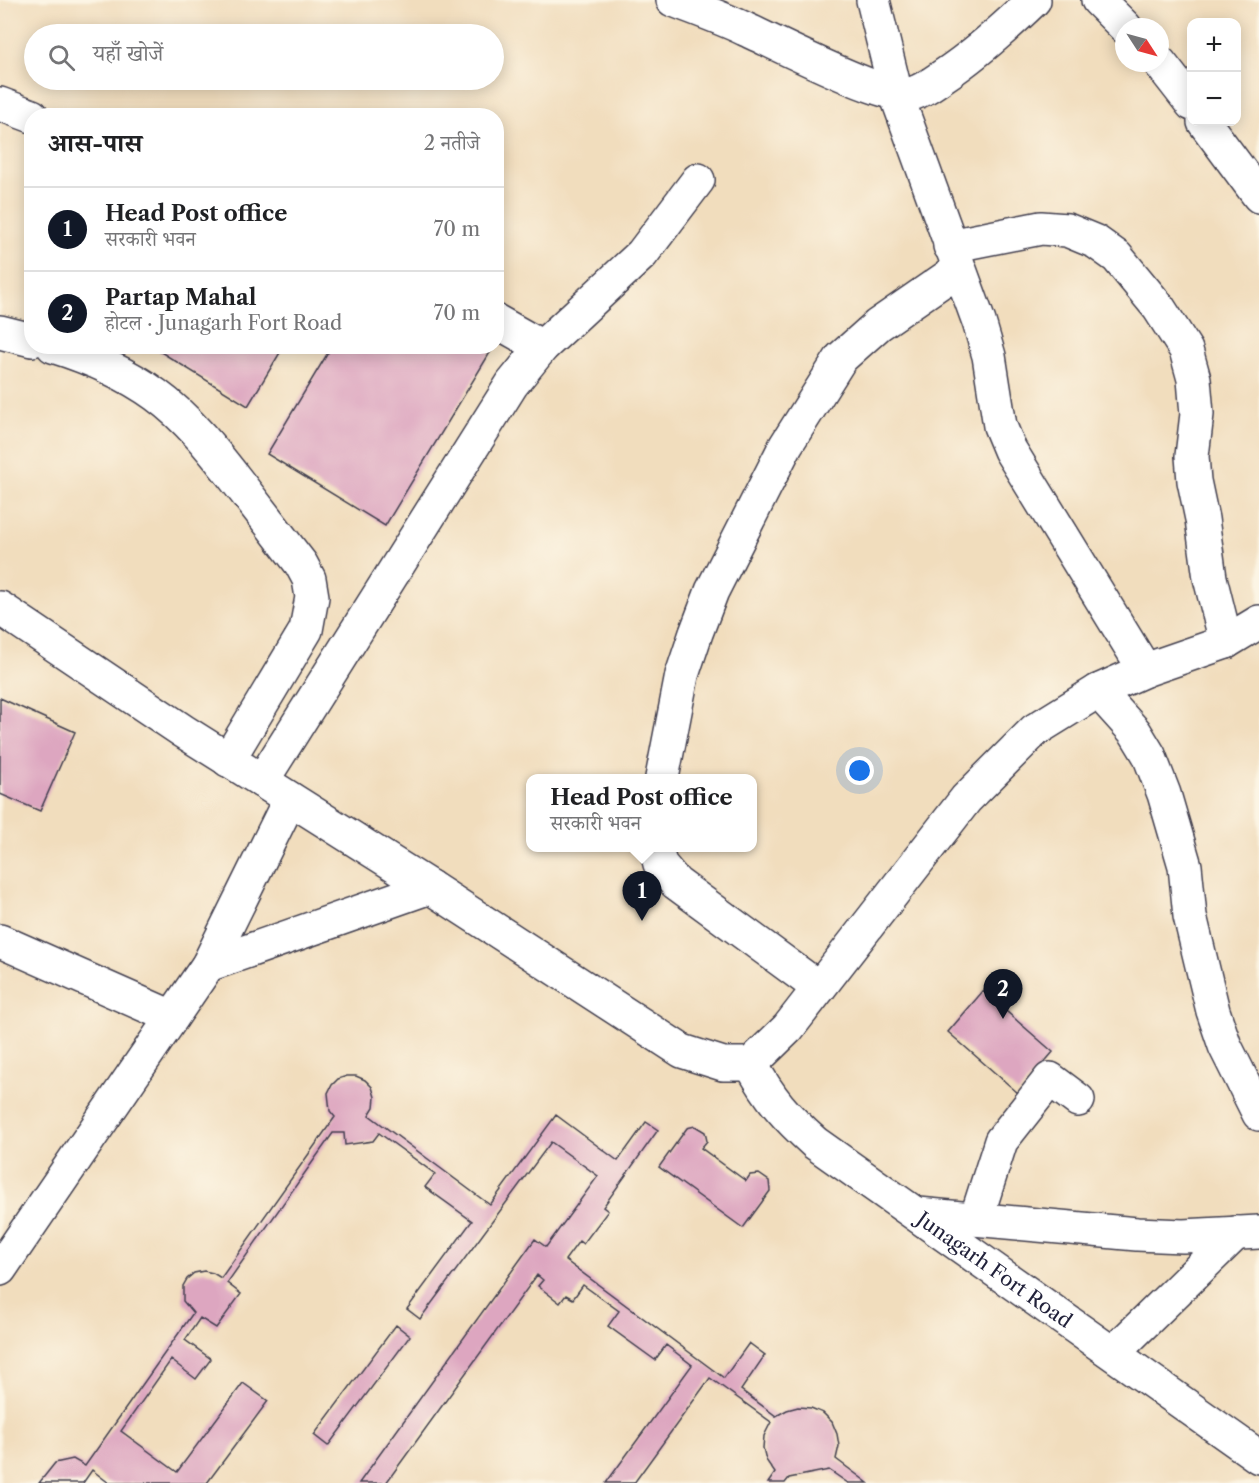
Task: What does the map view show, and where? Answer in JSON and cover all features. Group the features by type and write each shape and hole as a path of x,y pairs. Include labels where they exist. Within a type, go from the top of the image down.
{"street":[{"path":"673,0 744,28 833,70 896,94 910,94 956,68 988,43 1034,0"},
{"path":"873,0 896,94 979,322 989,356 1000,426 1010,450 1145,670"},
{"path":"1167,72 1187,99"},
{"path":"0,104 24,113"},
{"path":"1207,126 1259,196"},
{"path":"262,781 512,384 543,347 642,254 698,180"},
{"path":"663,774 671,719 682,675 712,591 786,445 841,358 955,257 1041,228 1067,230 1096,242 1117,257 1159,308 1186,350 1194,379 1197,414 1192,456 1194,481 1210,578 1226,642"},
{"path":"504,325 543,347"},
{"path":"0,332 24,338"},
{"path":"78,354 117,372 156,395 186,422 209,445 301,564 309,579 312,597 306,630 228,760"},
{"path":"0,608 228,760 430,887 682,1051 723,1064 751,1064 788,1028 966,799 1035,730 1098,691 1145,670 1226,642 1259,622"},
{"path":"1098,691 1135,732 1149,755 1164,794 1185,866 1190,916 1214,1011 1225,1046 1259,1114"},
{"path":"0,1269 208,965 290,799"},
{"path":"657,852 660,864 676,883 819,988"},
{"path":"208,965 430,887"},
{"path":"0,941 172,1017"},
{"name":"Junagarh Fort Road","path":"751,1064 767,1093 794,1124 815,1143 1259,1457"},
{"path":"976,1219 1001,1141 1050,1079 1078,1100"},
{"path":"917,1214 1137,1234 1183,1236 1247,1232"},
{"path":"1113,1353 1247,1232"}],"building":[{"path":"164,354 279,354 248,406"},
{"path":"327,354 489,354 385,526 267,454"},
{"path":"0,698 75,732 40,811 0,794"},
{"path":"983,991 1053,1052 1018,1093 948,1032"},
{"path":"356,1076 365,1080 372,1087 375,1097 374,1107 369,1115 490,1205 556,1115 618,1161 646,1122 658,1130 603,1207 608,1211 583,1244 579,1241 565,1260 724,1378 749,1343 765,1355 741,1390 776,1416 798,1407 811,1408 823,1413 832,1422 837,1434 839,1446 836,1459 868,1483 848,1483 829,1470 789,1478 785,1483 768,1483 775,1473 766,1460 763,1448 764,1436 771,1422 710,1378 634,1483 606,1483 692,1365 666,1345 655,1360 608,1326 619,1311 583,1285 573,1299 566,1295 560,1303 538,1286 543,1280 537,1275 386,1483 359,1483 535,1239 546,1247 598,1176 551,1142 420,1319 407,1309 472,1221 425,1187 435,1174 379,1133 373,1141 345,1145 344,1133 333,1133 227,1283 241,1294 216,1328 200,1318 185,1340 211,1359 196,1379 171,1360 121,1431 177,1472 243,1383 268,1401 207,1483 109,1483 92,1470 83,1483 39,1483 55,1463 73,1459 85,1466 193,1313 183,1301 183,1286 187,1279 194,1273 204,1271 221,1278 335,1117 330,1111 328,1093 338,1079"},
{"path":"695,1126 705,1132 707,1141 701,1148 746,1181 750,1175 759,1174 769,1181 770,1191 743,1228 659,1167 687,1128"},
{"path":"396,1325 410,1336 328,1446 314,1435"}],"place":[{"name":"Head Post office","path":"642,921"},
{"name":"Partap Mahal","path":"1003,1019"}]}
